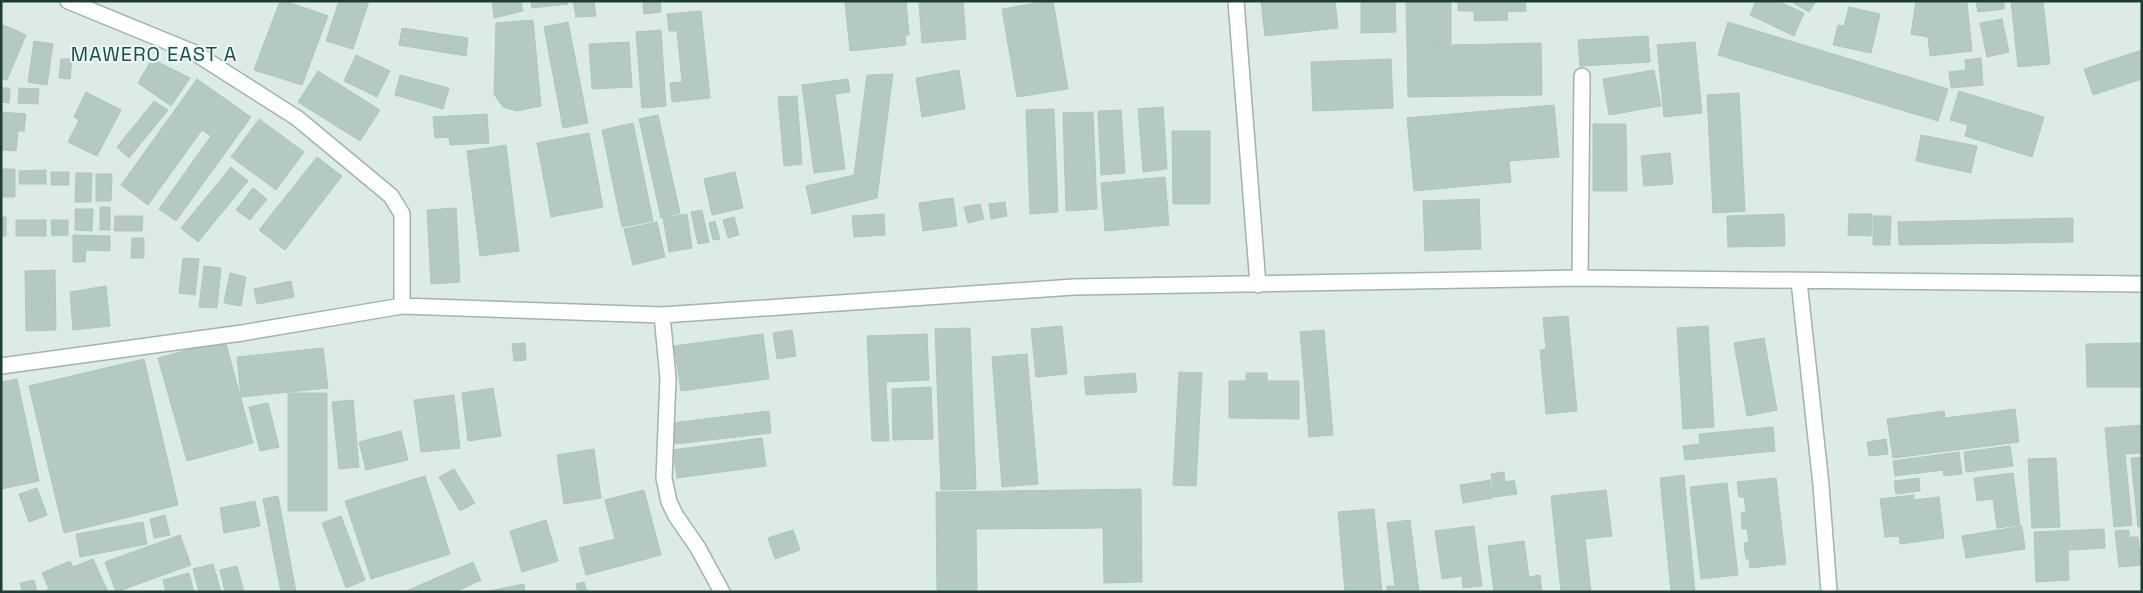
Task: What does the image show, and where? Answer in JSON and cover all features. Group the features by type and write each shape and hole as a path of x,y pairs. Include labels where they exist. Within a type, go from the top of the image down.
{"street":[{"path":"68,1 195,53 296,118 391,196 402,214 402,306"},
{"path":"1236,1 1258,285"},
{"path":"1580,278 1582,76"},
{"path":"1,366 242,333 402,306 662,316 1074,287 1580,278 2142,284"},
{"path":"1799,281 1821,485 1829,592"},
{"path":"662,316 668,378 664,478 669,502 676,516 698,548 722,592"}],"building":[{"path":"280,1 328,16 302,85 254,70"},
{"path":"339,1 369,1 353,49 326,41"},
{"path":"492,1 521,1 523,11 494,18"},
{"path":"531,1 568,1 568,4 532,8"},
{"path":"573,1 594,1 596,16 576,17"},
{"path":"643,1 660,1 661,12 644,14"},
{"path":"845,1 906,1 909,35 905,35 906,45 850,51"},
{"path":"963,1 966,39 922,43 919,3"},
{"path":"1053,1 1068,89 1017,97 1002,9"},
{"path":"1261,1 1335,1 1338,28 1265,36"},
{"path":"1361,1 1395,1 1396,32 1361,33"},
{"path":"1406,1 1451,1 1451,44 1407,46"},
{"path":"1458,1 1525,1 1526,11 1507,12 1508,20 1474,21 1474,11 1458,11"},
{"path":"1756,1 1778,1 1804,13 1794,36 1750,15"},
{"path":"1790,1 1816,1 1809,12"},
{"path":"1916,1 1967,3 1972,51 1930,56 1928,37 1911,34"},
{"path":"1976,1 2004,1 2004,9 1978,12"},
{"path":"2011,1 2043,1 2050,64 2018,67"},
{"path":"1849,7 1880,14 1871,53 1833,45 1838,25 1844,26"},
{"path":"701,11 710,98 672,102 670,83 682,82 677,31 669,31 667,14"},
{"path":"2002,19 2009,52 1987,57 1980,23"},
{"path":"533,20 541,106 517,111 503,107 494,94 496,23"},
{"path":"568,22 588,123 563,128 544,27"},
{"path":"1728,22 1948,89 1938,121 1718,55"},
{"path":"1,24 26,35 7,80 1,78"},
{"path":"402,28 468,38 466,56 399,45"},
{"path":"661,30 666,106 642,108 636,32"},
{"path":"1648,36 1650,62 1580,66 1578,40"},
{"path":"34,41 53,44 47,85 28,82"},
{"path":"629,42 632,87 592,89 589,44"},
{"path":"1695,42 1702,113 1664,117 1657,45"},
{"path":"1541,43 1542,95 1408,97 1407,46"},
{"path":"2142,50 2142,79 2093,95 2084,69"},
{"path":"356,55 390,71 377,97 344,81"},
{"path":"1981,58 1983,85 1951,88 1949,72 1966,70 1965,60"},
{"path":"61,59 72,59 70,79 59,78"},
{"path":"152,59 190,78 171,106 138,83"},
{"path":"1391,59 1393,108 1313,111 1311,62"},
{"path":"959,70 965,109 922,117 916,78"},
{"path":"1654,70 1661,106 1609,115 1603,79"},
{"path":"318,71 380,110 360,141 298,102"},
{"path":"893,74 877,198 812,214 806,186 854,175 867,75"},
{"path":"400,75 449,88 443,109 395,95"},
{"path":"197,79 251,117 176,221 159,209 211,136 202,130 148,205 121,185"},
{"path":"848,79 850,92 835,94 845,169 814,173 802,85"},
{"path":"1,88 10,88 9,103 1,102"},
{"path":"19,88 39,89 38,104 18,103"},
{"path":"1959,91 2044,117 2032,157 1965,136 1968,125 1950,120"},
{"path":"86,92 121,110 97,156 68,142 79,120 74,117"},
{"path":"1739,93 1745,211 1713,213 1707,95"},
{"path":"797,96 802,164 784,166 778,97"},
{"path":"154,101 168,110 129,158 117,147"},
{"path":"1554,105 1559,157 1509,161 1511,182 1414,191 1407,118"},
{"path":"1163,107 1167,169 1143,172 1138,109"},
{"path":"1054,109 1058,212 1030,214 1026,110"},
{"path":"1121,110 1125,173 1101,175 1098,111"},
{"path":"1,112 26,114 24,131 18,131 16,151 1,150"},
{"path":"1093,112 1097,209 1066,211 1063,113"},
{"path":"487,114 489,143 450,145 449,137 435,138 433,117"},
{"path":"658,115 680,213 661,218 639,119"},
{"path":"259,119 304,152 276,190 231,157"},
{"path":"633,123 653,221 622,227 602,130"},
{"path":"1593,124 1626,124 1627,191 1593,191"},
{"path":"1172,131 1210,131 1210,204 1173,204"},
{"path":"589,133 603,207 551,217 537,143"},
{"path":"1921,135 1977,146 1971,173 1916,161"},
{"path":"506,145 519,251 480,256 467,151"},
{"path":"1670,153 1673,184 1644,186 1641,156"},
{"path":"317,157 342,176 285,250 259,230"},
{"path":"231,167 248,181 198,242 181,228"},
{"path":"1,169 15,169 15,197 1,197"},
{"path":"46,170 46,184 19,184 19,171"},
{"path":"51,172 69,172 69,185 51,185"},
{"path":"735,172 743,208 712,215 704,179"},
{"path":"76,173 92,173 91,202 75,202"},
{"path":"96,174 112,174 111,201 96,201"},
{"path":"1165,177 1169,225 1105,231 1101,183"},
{"path":"253,188 267,199 250,220 236,210"},
{"path":"953,198 957,226 923,231 919,203"},
{"path":"1479,199 1481,249 1425,251 1423,201"},
{"path":"1005,202 1007,216 991,219 989,204"},
{"path":"980,204 984,219 968,223 964,207"},
{"path":"100,207 110,207 110,230 100,230"},
{"path":"456,208 460,282 431,284 427,210"},
{"path":"75,209 93,209 92,231 75,230"},
{"path":"702,210 709,242 698,244 691,212"},
{"path":"687,214 692,248 669,252 663,218"},
{"path":"884,214 885,235 854,237 852,216"},
{"path":"1784,214 1785,246 1728,247 1727,216"},
{"path":"1849,214 1872,214 1871,236 1848,235"},
{"path":"115,216 143,216 142,231 114,231"},
{"path":"1873,216 1891,216 1890,245 1873,245"},
{"path":"1,217 6,217 6,236 1,236"},
{"path":"734,217 739,235 728,238 723,220"},
{"path":"2073,218 2073,242 1899,245 1898,222"},
{"path":"16,220 46,220 46,236 16,236"},
{"path":"51,220 68,220 68,235 52,236"},
{"path":"715,221 720,239 713,240 709,223"},
{"path":"657,222 665,257 633,265 624,229"},
{"path":"73,235 110,236 110,251 86,250 85,262 73,262"},
{"path":"132,238 144,238 144,258 131,258"},
{"path":"183,258 199,259 195,295 179,293"},
{"path":"204,266 221,268 217,308 199,307"},
{"path":"55,270 56,330 26,331 25,271"},
{"path":"230,273 246,277 241,306 224,303"},
{"path":"291,281 294,297 257,304 254,289"},
{"path":"106,286 110,326 73,330 70,292"},
{"path":"1568,316 1577,411 1546,414 1540,350 1546,349 1543,318"},
{"path":"1062,326 1067,374 1036,377 1031,329"},
{"path":"1708,326 1714,427 1683,429 1677,328"},
{"path":"970,328 976,489 941,490 935,329"},
{"path":"792,330 796,356 777,359 773,333"},
{"path":"1324,330 1333,435 1309,437 1300,332"},
{"path":"763,334 769,379 681,391 674,346"},
{"path":"927,334 929,380 886,382 889,441 872,441 867,336"},
{"path":"1764,338 1777,410 1747,416 1734,343"},
{"path":"225,340 253,443 187,461 158,358"},
{"path":"525,343 526,360 514,361 512,344"},
{"path":"2142,343 2142,387 2087,387 2086,344"},
{"path":"323,348 328,388 241,397 237,357"},
{"path":"1027,354 1038,484 1002,487 992,357"},
{"path":"144,359 178,505 64,533 29,386"},
{"path":"1179,372 1202,373 1196,486 1173,485"},
{"path":"1135,373 1137,392 1086,395 1084,377"},
{"path":"1246,373 1267,373 1267,381 1299,381 1299,419 1229,418 1229,381 1246,381"},
{"path":"17,379 39,481 1,489 1,382"},
{"path":"931,387 933,439 893,440 892,389"},
{"path":"493,388 501,436 468,441 462,393"},
{"path":"288,393 327,393 327,511 288,511"},
{"path":"454,395 460,448 421,452 414,400"},
{"path":"353,400 359,467 339,469 332,402"},
{"path":"268,403 279,447 260,451 249,407"},
{"path":"2015,409 2019,442 1893,458 1887,419 1944,411 1945,418"},
{"path":"769,411 771,433 675,444 672,423"},
{"path":"2142,425 2142,453 2125,454 2132,525 2114,527 2105,428"},
{"path":"1773,427 1775,451 1685,460 1683,446 1700,444 1699,434"},
{"path":"401,431 408,460 366,470 359,442"},
{"path":"762,438 766,466 677,478 673,450"},
{"path":"1886,439 1888,454 1869,456 1867,442"},
{"path":"2010,446 2013,466 1966,472 1964,452"},
{"path":"594,449 601,498 564,504 557,455"},
{"path":"1959,452 1962,474 1944,476 1943,470 1895,476 1893,461"},
{"path":"2142,457 2142,526 2138,527 2131,458"},
{"path":"2056,458 2060,527 2032,528 2028,459"},
{"path":"454,469 475,503 460,511 439,477"},
{"path":"1504,472 1505,482 1514,480 1517,494 1494,497 1491,474"},
{"path":"2013,473 2020,525 1997,528 1993,499 1977,501 1974,478"},
{"path":"1684,475 1695,592 1671,592 1660,478"},
{"path":"425,476 450,554 371,579 345,501"},
{"path":"1776,478 1786,564 1750,568 1749,559 1746,559 1744,543 1749,542 1747,529 1742,529 1741,513 1746,512 1744,497 1739,497 1737,482"},
{"path":"1919,478 1920,491 1896,494 1894,481"},
{"path":"1490,480 1493,498 1463,503 1460,485"},
{"path":"1727,483 1738,575 1701,579 1690,487"},
{"path":"37,488 47,515 29,522 19,494"},
{"path":"1141,489 1142,582 1104,583 1103,528 976,529 977,592 937,592 936,492"},
{"path":"644,490 661,555 586,575 579,548 615,539 605,500"},
{"path":"1606,490 1612,536 1585,539 1591,592 1561,592 1551,496"},
{"path":"1914,495 1914,500 1939,497 1944,538 1900,544 1899,536 1885,537 1880,499"},
{"path":"278,496 296,592 281,592 263,499"},
{"path":"255,501 260,526 224,533 220,508"},
{"path":"1374,509 1382,592 1345,592 1338,512"},
{"path":"165,515 170,535 154,538 150,519"},
{"path":"341,516 365,580 346,588 322,523"},
{"path":"546,520 558,561 522,572 510,531"},
{"path":"1410,520 1419,592 1387,592 1387,586 1395,586 1387,523"},
{"path":"143,522 147,544 80,557 76,534"},
{"path":"1474,526 1482,586 1463,588 1462,576 1442,579 1435,531"},
{"path":"2022,526 2025,549 1966,558 1962,536"},
{"path":"2104,529 2105,548 2068,550 2069,580 2036,582 2034,532"},
{"path":"793,530 800,550 775,559 768,538"},
{"path":"2129,530 2129,537 2138,537 2141,565 2119,567 2115,531"},
{"path":"180,535 191,565 116,592 105,562"},
{"path":"1524,541 1529,577 1540,575 1542,592 1494,592 1488,546"},
{"path":"93,559 108,592 43,592 49,589 42,573 70,561 73,567"},
{"path":"473,562 481,580 455,592 404,592"},
{"path":"213,564 221,592 199,592 193,569"},
{"path":"237,566 244,592 225,592 220,570"},
{"path":"189,573 194,592 166,592 163,580"},
{"path":"34,580 37,592 22,592 20,583"},
{"path":"584,582 587,592 578,592 576,584"},
{"path":"524,584 525,592 484,592"}],"district":[{"name":"MAWERO EAST A","path":"154,54"}]}
